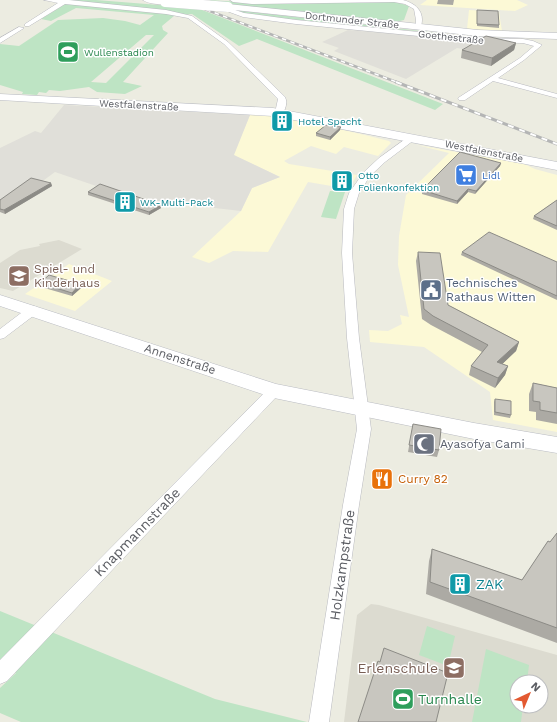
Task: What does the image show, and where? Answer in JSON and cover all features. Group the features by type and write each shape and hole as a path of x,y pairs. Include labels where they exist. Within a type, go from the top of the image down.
{"street":[{"path":"47,0 166,12 190,17 238,54 282,99 282,105 279,113"},
{"name":"Dortmunder Straße","path":"147,0 230,4 419,25 448,31 508,36 557,36"},
{"name":"Goethestraße","path":"200,0 229,11 251,17 480,41 527,41 539,45 530,53 462,98"},
{"path":"230,4 387,0 409,3 416,0"},
{"path":"0,41 65,1"},
{"name":"Goethestraße","path":"409,3 414,5 418,10 419,25"},
{"path":"492,79 557,96"},
{"name":"Westfalenstraße","path":"0,97 279,113 557,166"},
{"name":"Holzkampstraße","path":"319,722 351,505 364,429 353,338 347,253 348,215 351,200 362,182 386,157 411,138"},
{"name":"Annenstraße","path":"0,300 274,391 474,431 557,445"},
{"path":"0,335 33,310"},
{"name":"Knapmannstraße","path":"0,674 274,391"}],"shaded area":[{"path":"427,0 517,0 528,5 515,11 420,5"},
{"path":"469,10 499,12 502,31 467,29"},
{"path":"348,30 474,41 463,49 457,48 406,79 334,51 339,48 322,42"},
{"path":"64,105 250,115 234,155 280,177 252,188 241,211 162,202 108,190 55,172 40,183 0,204 0,148 35,131 41,133"},
{"path":"250,115 281,116 365,135 389,141 391,143 378,156 344,147 336,154 311,146 284,161 289,164 357,175 349,189 308,182 268,252 233,251 209,263 192,257 241,211 252,188 280,177 233,155"},
{"path":"417,145 524,164 535,169 557,175 557,432 493,420 490,392 424,347 370,342 369,330 388,331 402,324 400,315 409,317 398,265 399,236 406,195 449,153"},
{"name":"Spiel- und Kinderhaus","path":"59,240 82,249 13,291 0,288 0,263 20,250"},
{"path":"69,264 112,281 75,311 25,294"},
{"name":"Erlenschule","path":"371,604 557,655 557,722 344,722 357,615"}],"green space":[{"path":"62,0 96,0 197,8 443,104 435,110 257,39 239,46 192,14 174,16 162,26 163,30 168,33 123,82 142,86 125,94 97,92 89,87 60,91 49,90 46,93 39,92 37,95 22,94 23,92 0,85 0,44 19,46 58,20 103,18 140,25 154,15 76,8 51,21 41,19 70,1","holes":["146,35 154,35 106,83 91,82"]},
{"path":"209,0 272,4 396,2 409,6 404,20 396,22 215,3"},
{"path":"235,10 448,34 288,19 247,14"},
{"path":"330,191 345,192 336,219 321,217"},
{"path":"0,611 215,699 307,722 21,722 0,713 0,688 16,673 0,666"},
{"path":"427,626 455,636 448,666 419,655"},
{"path":"486,649 529,665 528,674 509,674 509,714 522,714 521,722 472,722"}],"building":[{"path":"477,10 498,11 499,25 477,24"},
{"path":"486,36 516,43 492,58 462,50"},
{"path":"326,125 341,127 330,137 316,133"},
{"name":"Lidl","path":"460,152 501,163 476,191 468,189 457,201 422,190"},
{"path":"31,178 51,183 4,210 0,209 0,200"},
{"name":"WK-Multi-Pack","path":"100,184 161,205 149,212 88,192"},
{"path":"557,200 557,226 534,216"},
{"path":"489,232 557,262 557,296 462,252"},
{"path":"418,252 440,253 448,305 519,342 497,362 508,366 498,378 471,366 488,345 433,316 424,309"},
{"path":"49,275 80,284 72,293 40,283"},
{"path":"533,383 557,388 557,413 540,410 540,402 533,401"},
{"path":"495,399 511,401 511,415 495,412"},
{"name":"Ayasofya Cami","path":"413,424 441,429 439,450 409,445"},
{"name":"ZAK","path":"557,533 557,628 430,582 432,549 522,580 548,541 550,542"},
{"name":"Turnhalle","path":"384,648 448,673 436,722 358,722 378,661 380,662"}],"railway":[{"path":"181,0 399,83"},
{"path":"396,82 557,144"}],"place":[{"name":"Wullenstadion","path":"68,52"},
{"name":"Hotel Specht","path":"282,121"},
{"name":"Lidl","path":"466,175"},
{"name":"Otto Folienkonfektion","path":"342,181"},
{"name":"WK-Multi-Pack","path":"125,202"},
{"name":"Spiel- und Kinderhaus","path":"19,276"},
{"name":"Technisches Rathaus Witten","path":"431,290"},
{"name":"Ayasofya Cami","path":"424,444"},
{"name":"Curry 82","path":"382,479"},
{"name":"ZAK","path":"460,584"},
{"name":"Erlenschule","path":"454,668"},
{"name":"Turnhalle","path":"403,699"}]}
